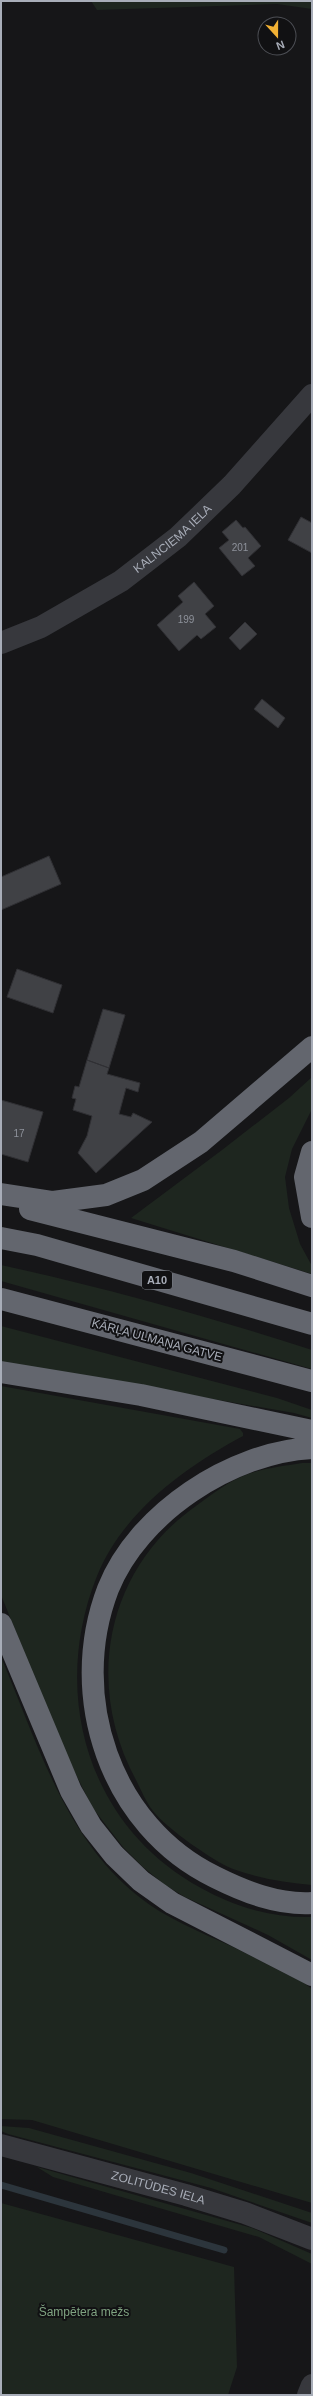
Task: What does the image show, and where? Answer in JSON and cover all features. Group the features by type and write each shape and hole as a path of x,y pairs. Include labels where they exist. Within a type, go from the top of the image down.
{"highway":[{"path":"1,1194 53,1202 106,1195 143,1180 201,1142 312,1046"},
{"path":"312,1152 306,1177 312,1217"},
{"path":"1,1201 61,1218 234,1261 312,1286"},
{"name":"A10","path":"1,1238 37,1245 312,1324"},
{"name":"KĀRĻA ULMAŅA GATVE","path":"1,1299 312,1381"},
{"path":"1,1372 141,1395 312,1431"},
{"path":"312,1448 277,1452 239,1465 199,1487 170,1509 151,1526 120,1566 109,1588 100,1615 93,1671 98,1724 105,1751 127,1799 159,1839 180,1856 204,1872 232,1886 285,1902 312,1903"},
{"path":"1,1624 71,1790 91,1826 114,1855 141,1881 172,1903 312,1975"}],"street":[{"name":"KALNCIEMA IELA","path":"1,643 41,627 121,580 178,537 232,485 312,395"},
{"name":"ZOLITŪDES IELA","path":"1,2144 186,2195 245,2213 312,2239"},
{"path":"308,2395 312,2385"}],"green space":[{"path":"91,1 312,1 312,9 277,4 97,10"},
{"path":"312,1077 312,1109 292,1149 285,1177 289,1208 300,1244 312,1266 312,1274 131,1218 289,1098"},
{"path":"1,1265 80,1283 158,1304 312,1350 312,1369 1,1281"},
{"path":"1,1326 277,1398 312,1410 312,1418 294,1413 1,1362"},
{"path":"1,1386 240,1429 243,1433 243,1436 199,1462 158,1494 139,1512 122,1532 108,1553 97,1576 83,1620 77,1665 79,1710 89,1753 106,1793 130,1830 162,1862 214,1895 254,1910 283,1916 312,1917 312,1960 268,1935 185,1897 165,1885 143,1867 123,1847 92,1807 64,1750 1,1595"},
{"path":"302,1463 312,1463 312,1885 272,1880 233,1869 214,1859 190,1843 159,1818 150,1807 144,1796 120,1743 111,1706 108,1668 113,1631 124,1595 141,1562 165,1532 196,1506 234,1480 261,1470"},
{"path":"1,1657 55,1786 90,1846 112,1872 148,1904 183,1924 259,1960 304,1983 312,1989 312,2203 32,2120 1,2119"},
{"path":"1,2126 29,2128 191,2173 312,2213 312,2223 211,2188 8,2134 1,2131"},
{"path":"37,2167 252,2228 312,2254 312,2264 259,2237 53,2177"},
{"name":"Šampētera mežs","path":"1,2203 234,2267 237,2367 228,2395 1,2395"}],"building":[{"path":"301,517 312,523 312,553 288,540"},
{"path":"236,520 243,528 245,527 261,546 248,558 255,566 242,576 219,548 229,540 222,532"},
{"path":"194,582 214,606 205,614 216,627 201,639 197,635 179,651 157,625 183,602 178,596"},
{"path":"245,622 257,634 240,650 229,638"},
{"path":"262,699 285,718 278,728 254,709"},
{"path":"49,856 61,884 1,910 1,877"},
{"path":"17,969 62,985 53,1013 7,997"},
{"path":"103,1009 125,1015 109,1068 87,1060"},
{"path":"87,1060 109,1068 107,1074 140,1083 138,1092 126,1088 119,1114 131,1117 133,1113 152,1122 96,1173 78,1153 87,1136 92,1116 73,1110 76,1099 72,1098 75,1086 79,1087"},
{"path":"1,1100 43,1112 28,1162 1,1154"}],"waterway":[{"path":"1,2185 224,2250"}]}
